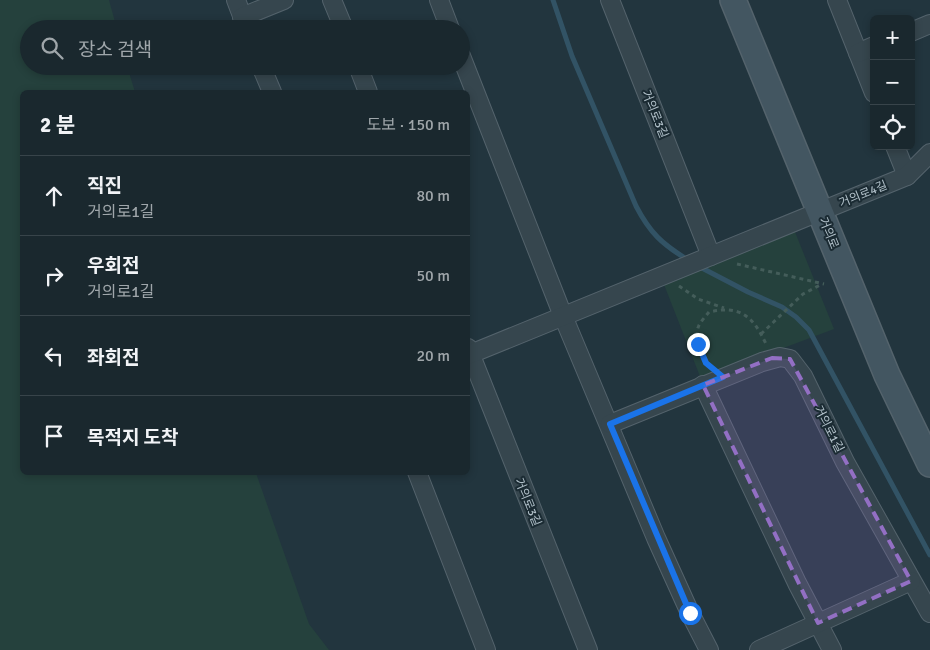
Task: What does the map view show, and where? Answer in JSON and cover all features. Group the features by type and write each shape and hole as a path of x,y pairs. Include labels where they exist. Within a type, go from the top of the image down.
{"street":[{"path":"236,0 244,20"},
{"path":"250,20 284,0"},
{"path":"332,0 340,20"},
{"path":"439,0 447,20"},
{"name":"거의로3길","path":"610,0 711,256"},
{"name":"거의로","path":"733,0 887,375 930,464"},
{"path":"837,0 866,50 870,72"},
{"path":"915,30 930,24"},
{"path":"265,75 271,90"},
{"path":"361,75 367,90"},
{"path":"468,75 563,316 660,546 709,650"},
{"path":"897,150 907,176"},
{"name":"거의로4길","path":"820,212 907,176 930,153"},
{"name":"거의로3길","path":"470,351 563,316 820,212"},
{"name":"거의로3길","path":"470,357 588,650"},
{"name":"거의로1길","path":"772,358 786,357 795,364 845,462 930,613"},
{"path":"610,424 772,358"},
{"path":"703,385 797,583 832,650"},
{"path":"418,475 486,650"},
{"path":"759,650 911,581"}],"path":[{"path":"711,256 728,262 824,284 804,294 761,334"},
{"path":"667,274 692,295 724,308 741,312 754,323 772,358"},
{"path":"723,377 706,363 698,344 698,328 709,312 724,308"}],"highlighted area":[{"path":"772,358 790,359 911,581 818,623 703,385"}],"green space":[{"path":"0,0 109,0 115,20 20,20 20,75 130,75 134,90 20,90 20,475 257,475 309,624 329,650 0,650"},
{"path":"793,227 834,329 701,379 663,282"}],"waterway":[{"path":"553,0 572,56 636,206 652,231 671,249 688,260"},
{"path":"698,266 782,307 809,330 930,555"}],"route":[{"path":"690,613 656,538 610,424 723,377 706,363 698,344"}]}
